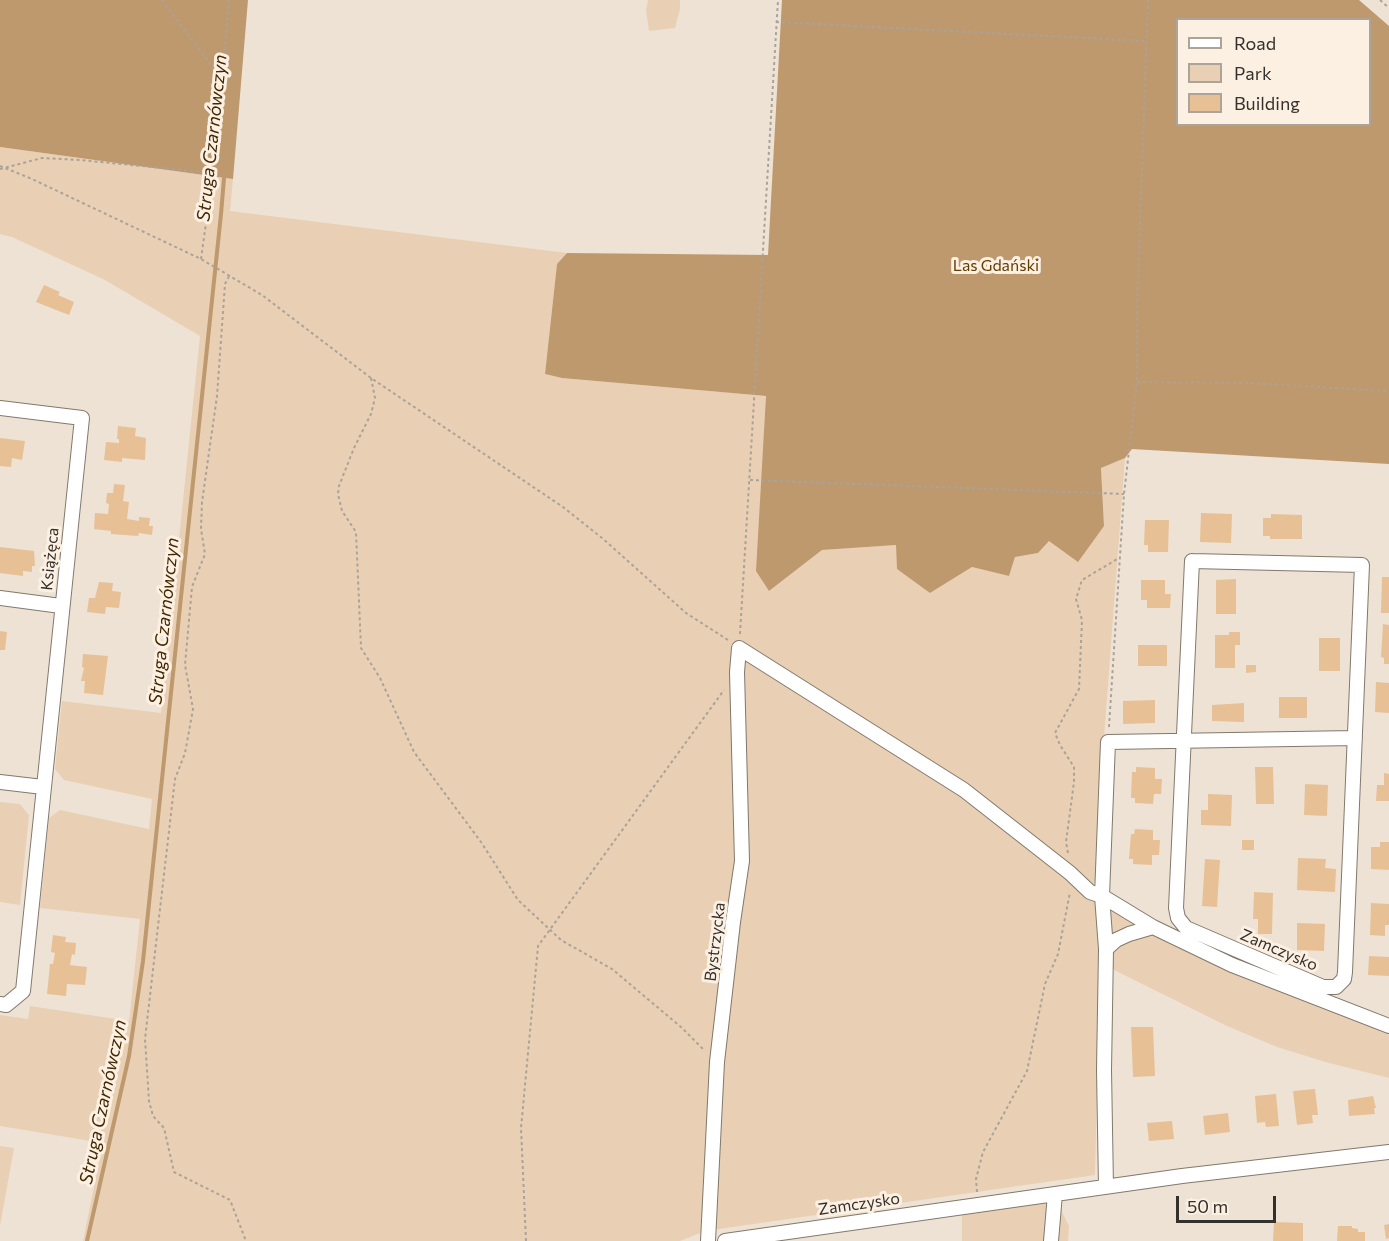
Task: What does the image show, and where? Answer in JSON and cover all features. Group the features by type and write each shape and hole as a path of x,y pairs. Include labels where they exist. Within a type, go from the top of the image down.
{"street":[{"name":"Książęca","path":"0,408 82,418 23,991 6,1005 0,1004"},
{"name":"Zamczysko","path":"1192,561 1362,565 1345,972 1341,984 1331,988 1323,987 1186,928 1179,922 1176,908 1184,741 1192,561"},
{"path":"0,598 61,606"},
{"name":"Bystrzycka","path":"708,1241 717,1062 742,861 737,672 739,648"},
{"path":"739,648 964,790 1070,873 1090,892 1102,896 1153,927 1232,965 1389,1026"},
{"path":"1106,1187 1104,1070 1106,949 1102,896 1108,742 1355,738"},
{"path":"0,782 43,787"},
{"path":"1106,949 1116,940 1153,927"},
{"path":"1374,1154 1389,1146"},
{"name":"Zamczysko","path":"725,1241 1182,1176 1389,1152"},
{"path":"1051,1241 1054,1194"}],"path":[{"path":"162,0 221,78"},
{"path":"201,259 213,173 229,0"},
{"path":"0,167 32,178 201,259 262,295 371,378 563,507 602,538 686,613 739,648 778,0"},
{"path":"1108,742 1124,494 1137,382 1137,308 1148,0"},
{"path":"1380,0 1389,8"},
{"path":"776,22 1146,41"},
{"path":"5,168 42,158 213,173"},
{"path":"229,275 225,285 217,396 202,502 201,529 205,554 192,587 185,664 193,709 185,753 175,779 145,1039 149,1101 153,1116 164,1128 174,1172 230,1200 246,1241"},
{"path":"371,378 375,398 371,414 354,448 338,494 342,511 356,532 361,648 380,678 414,752 480,842 518,900 561,940 612,969 681,1027 717,1062"},
{"path":"1137,382 1250,383 1389,390"},
{"path":"750,480 1124,494"},
{"path":"526,1241 521,1128 538,946 737,672"}],"green space":[{"path":"648,0 680,0 675,28 649,31 646,10"},
{"path":"0,147 233,179 230,211 567,253 557,264 545,374 562,378 766,396 763,467 769,591 822,550 896,545 930,593 972,567 1009,576 1015,557 1038,553 1049,541 1104,526 1101,468 1125,458 1096,877 1089,896 1164,941 1231,973 1389,1035 1389,1078 1277,1047 1227,1026 1100,963 1095,1175 705,1231 680,1241 83,1241 103,1143 0,1126 0,1015 28,1019 30,1006 129,1021 140,919 40,908 49,818 60,810 149,829 152,799 64,780 55,769 62,701 161,713 200,336 105,280 12,237 0,234"},
{"path":"0,802 20,804 29,815 20,905 0,902"},
{"path":"0,1146 14,1148 0,1226"},
{"path":"1057,1202 1069,1226 1068,1241 962,1241 962,1213"}],"shaded area":[{"path":"0,0 248,0 233,179 0,147"},
{"name":"Las Gdański","path":"782,0 1359,0 1389,26 1389,464 1132,449 1125,458 1101,468 1104,526 1078,562 1049,541 1038,553 1015,557 1009,576 972,567 930,593 897,569 896,545 822,550 769,591 756,571 766,396 562,378 545,374 557,264 567,253 768,255"}],"building":[{"path":"44,285 74,302 69,315 36,302"},
{"path":"118,426 136,428 135,436 146,438 145,460 122,458 122,462 104,460 106,442 119,443"},
{"path":"0,438 25,441 22,460 12,458 11,467 0,466"},
{"path":"114,484 125,485 123,501 129,502 127,519 139,521 139,517 150,518 149,526 153,526 152,535 111,534 111,531 94,529 95,513 108,514 107,493 113,493"},
{"path":"1201,513 1232,514 1231,543 1200,542"},
{"path":"1271,514 1302,515 1302,539 1270,539 1270,536 1263,536 1263,518 1271,518"},
{"path":"1145,520 1169,520 1168,552 1148,552 1148,545 1144,545"},
{"path":"0,547 34,551 35,566 32,566 32,572 23,571 23,576 0,573"},
{"path":"1382,577 1389,577 1389,613 1381,613"},
{"path":"1236,579 1236,614 1216,614 1216,580"},
{"path":"1141,580 1165,580 1165,594 1171,594 1170,608 1147,608 1147,600 1141,600"},
{"path":"99,582 113,583 112,591 121,592 119,608 106,607 105,614 87,612 89,598 95,598"},
{"path":"1383,624 1389,625 1389,664 1384,664 1384,658 1381,657"},
{"path":"0,631 7,632 5,650 0,650"},
{"path":"1229,632 1240,632 1240,645 1235,645 1235,668 1215,668 1215,635 1229,635"},
{"path":"1319,638 1340,638 1340,671 1319,671"},
{"path":"1138,645 1167,645 1167,666 1138,666"},
{"path":"83,654 108,656 103,695 84,693 85,681 81,681 84,668 82,667"},
{"path":"1246,665 1256,665 1256,672 1246,673"},
{"path":"1376,682 1389,683 1389,713 1375,712"},
{"path":"1279,697 1307,697 1307,718 1279,718"},
{"path":"1155,700 1155,723 1123,724 1123,701"},
{"path":"1244,703 1244,722 1212,721 1212,705"},
{"path":"1136,767 1155,768 1155,779 1162,779 1161,794 1154,794 1153,804 1135,803 1135,798 1131,798 1132,772 1136,772"},
{"path":"1255,767 1273,767 1274,804 1256,804"},
{"path":"1384,773 1389,774 1389,801 1376,801 1377,785 1384,785"},
{"path":"1305,784 1328,785 1327,816 1304,815"},
{"path":"1208,794 1232,795 1231,826 1201,825 1201,810 1208,810"},
{"path":"1135,829 1153,830 1153,840 1160,840 1159,855 1152,855 1152,865 1133,864 1133,859 1129,859 1131,834 1134,834"},
{"path":"1242,840 1254,840 1254,850 1242,850"},
{"path":"1380,842 1389,842 1389,870 1371,869 1371,847 1380,847"},
{"path":"1298,858 1326,859 1325,868 1336,869 1335,892 1297,890"},
{"path":"1205,859 1220,860 1217,907 1202,906"},
{"path":"1254,892 1273,893 1272,934 1258,934 1258,919 1253,919"},
{"path":"1371,903 1389,904 1389,925 1385,925 1385,936 1370,935"},
{"path":"1297,923 1325,924 1324,951 1297,950"},
{"path":"53,935 66,937 65,942 76,943 75,955 72,954 70,965 87,967 85,985 67,984 66,996 47,994 50,964 53,964 55,953 51,952"},
{"path":"1369,956 1389,957 1389,976 1368,975"},
{"path":"1131,1027 1153,1027 1155,1076 1133,1077"},
{"path":"1315,1089 1318,1115 1312,1115 1313,1123 1297,1125 1293,1091"},
{"path":"1276,1094 1279,1126 1266,1127 1265,1122 1257,1123 1255,1096"},
{"path":"1373,1096 1375,1114 1349,1116 1348,1100"},
{"path":"1228,1113 1230,1132 1205,1135 1203,1116"},
{"path":"1172,1121 1174,1139 1149,1141 1147,1123"},
{"path":"1274,1222 1303,1223 1303,1241 1273,1241"},
{"path":"1389,1224 1389,1238 1386,1239 1384,1225"},
{"path":"1338,1226 1352,1226 1358,1229 1358,1232 1365,1232 1365,1241 1337,1241"}],"waterway":[{"name":"Struga Czarnówczyn","path":"87,1241 129,1056 143,961 221,214 239,0"}]}
